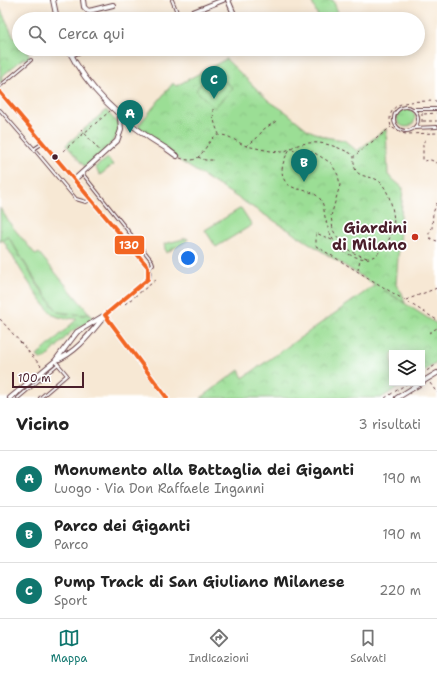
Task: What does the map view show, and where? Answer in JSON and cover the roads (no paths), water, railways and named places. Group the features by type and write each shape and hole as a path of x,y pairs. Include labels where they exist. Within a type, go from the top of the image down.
{"street":[{"path":"53,0 56,12"},
{"path":"82,0 84,7 88,11 113,5"},
{"path":"192,12 223,0"},
{"path":"228,0 233,12"},
{"path":"72,56 89,82 120,116 134,128 177,156"},
{"path":"0,92 148,269 149,275 148,279 105,315 77,332 55,361 10,398"},
{"path":"74,180 114,145 120,136 120,116"},
{"path":"55,361 62,358 84,341 105,315"},
{"path":"105,315 167,398"},
{"path":"425,380 437,373"},
{"path":"397,398 416,386"}],"lane":[{"path":"172,0 177,12"},
{"path":"0,86 31,60"},
{"path":"437,109 402,108 397,111 394,118 396,126 403,130 437,127"},
{"path":"414,109 419,119 414,128"},
{"path":"0,110 76,199 86,202 91,200"},
{"path":"34,149 43,143"},
{"path":"82,173 152,261 153,264 148,269"},
{"path":"40,398 67,375 55,361"},
{"path":"18,398 58,364"},
{"path":"33,379 36,382"}],"place":[{"name":"Pump Track di San Giuliano Milanese","path":"214,99"},
{"name":"Monumento alla Battaglia dei Giganti","path":"130,133"},
{"name":"Parco dei Giganti","path":"304,182"},
{"name":"Giardini di Milano","path":"415,237"}]}
